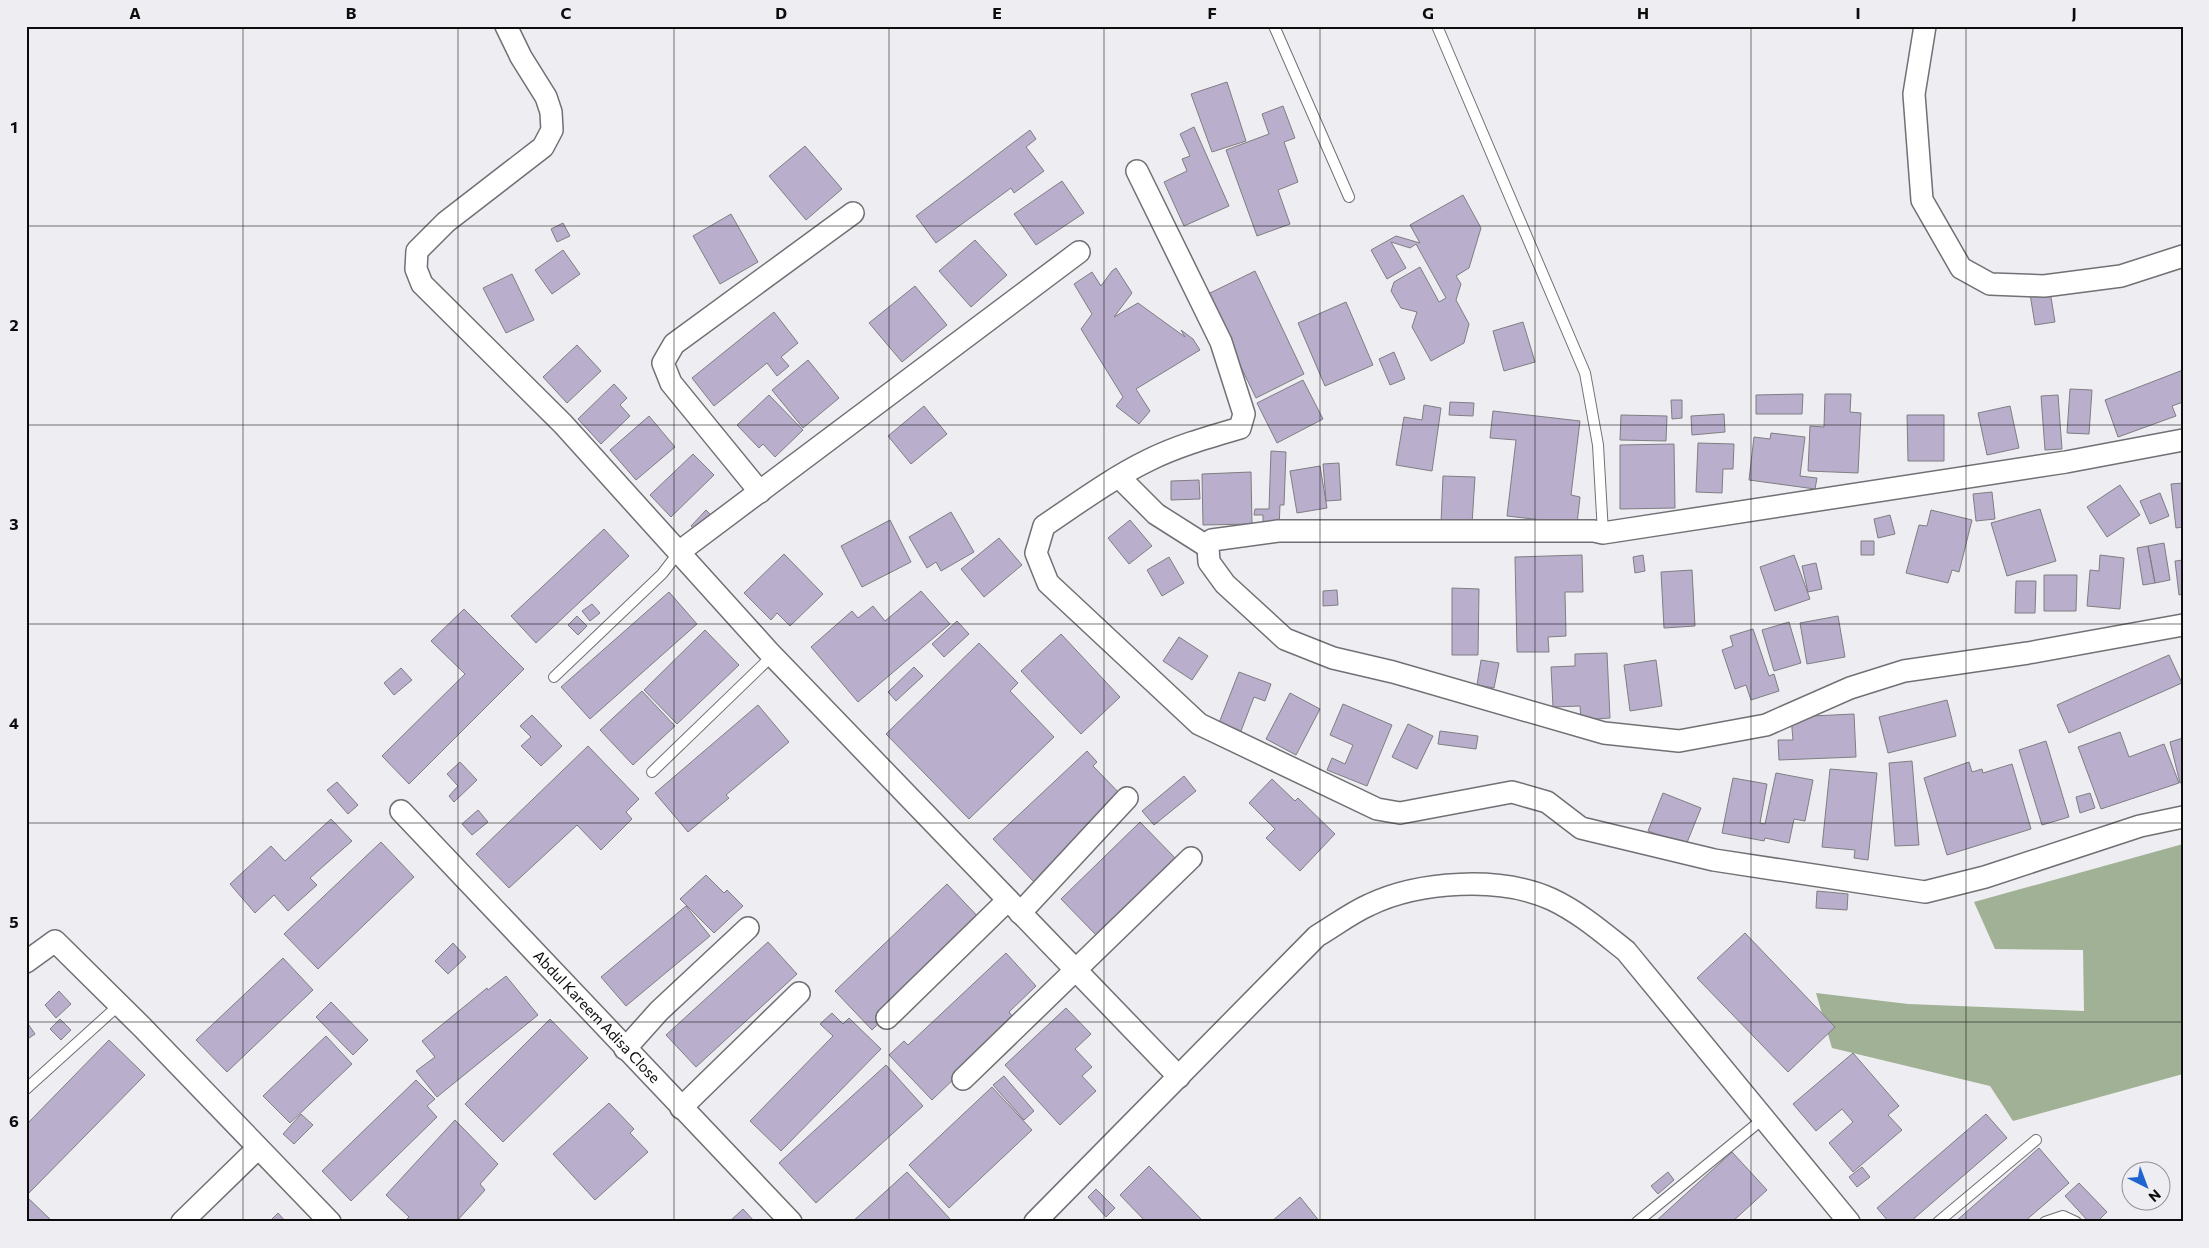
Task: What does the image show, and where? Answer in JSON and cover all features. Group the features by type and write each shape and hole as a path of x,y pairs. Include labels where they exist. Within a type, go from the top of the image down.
{"street":[{"path":"506,26 521,58 546,97 551,112 552,130 543,147 446,222 417,251 416,269 422,284 563,424 772,656 1179,1076"},
{"path":"1925,26 1914,94 1922,200 1961,268 1990,284 2044,286 2121,276 2183,256"},
{"path":"1137,171 1221,342 1244,414 1240,428 1206,438 1150,459 1044,526 1036,553 1048,583 1199,724 1377,809 1400,813 1512,792 1546,802 1581,828 1600,833 1714,860 1925,892 1985,877 2140,826 2183,817"},
{"path":"760,492 671,384 663,363 674,344 853,213"},
{"path":"679,552 1079,252"},
{"path":"2183,440 2066,462 1603,534 1594,531 1278,531 1212,540 1208,547 1209,562 1225,584 1285,639 1333,658 1403,675 1604,733 1679,741 1766,725 1850,688 1904,671 2028,653 2183,625"},
{"path":"1119,477 1156,514 1208,547"},
{"path":"887,1018 1014,906 1127,798"},
{"name":"Abdul Kareem Adisa Close","path":"401,811 791,1222"},
{"path":"963,1079 1074,969 1191,858"},
{"path":"1035,1222 1317,936 1369,904 1412,890 1460,885 1504,885 1550,899 1589,921 1626,951 1849,1222"},
{"path":"625,1049 659,1011 748,928"},
{"path":"26,962 55,941 330,1222"},
{"path":"681,1108 798,993"},
{"path":"182,1222 258,1148"}],"lane":[{"path":"1274,26 1349,197"},
{"path":"1438,26 1585,373 1598,445 1603,534"},
{"path":"554,677 662,574 679,552"},
{"path":"652,772 772,656"},
{"path":"26,1089 119,1005"},
{"path":"1637,1222 1764,1118"},
{"path":"1938,1222 2036,1140"},
{"path":"2045,1222 2064,1216 2076,1222"}],"green space":[{"path":"2183,844 2183,1074 2013,1121 1990,1086 1832,1048 1816,993 1908,1004 2084,1011 2083,950 1995,949 1974,902"}],"building":[{"path":"1227,82 1246,141 1212,152 1191,94"},
{"path":"1283,106 1295,138 1284,142 1298,182 1278,190 1290,224 1257,236 1226,150 1269,134 1262,114"},
{"path":"1194,127 1229,206 1184,226 1164,182 1187,171 1182,159 1190,156 1180,134"},
{"path":"1030,130 1036,139 1026,147 1044,171 1014,193 1011,188 936,243 916,216"},
{"path":"805,146 842,189 806,220 769,176"},
{"path":"1062,181 1084,213 1036,245 1014,214"},
{"path":"1463,195 1481,228 1469,268 1456,276 1461,284 1456,300 1469,324 1464,343 1431,361 1412,327 1417,312 1401,308 1391,291 1394,282 1420,267 1439,302 1446,298 1416,244 1410,248 1391,242 1406,268 1387,279 1371,250 1396,236 1420,243 1410,225"},
{"path":"731,214 758,262 720,284 693,236"},
{"path":"563,223 570,236 557,242 551,229"},
{"path":"975,240 1007,275 971,307 939,271"},
{"path":"563,250 580,274 552,294 535,270"},
{"path":"1116,268 1132,293 1114,317 1138,303 1185,337 1181,330 1193,339 1200,350 1136,389 1150,411 1139,424 1116,406 1123,397 1081,329 1092,314 1074,284 1092,272 1101,286"},
{"path":"1255,271 1304,374 1256,398 1206,295"},
{"path":"512,274 534,320 506,333 483,288"},
{"path":"915,286 947,325 902,362 869,323"},
{"path":"2050,291 2055,322 2035,325 2030,294"},
{"path":"1346,302 1373,365 1325,386 1298,323"},
{"path":"774,312 798,343 781,357 789,366 777,376 767,363 714,406 692,378"},
{"path":"1523,322 1535,362 1504,371 1493,331"},
{"path":"577,345 601,371 567,403 543,377"},
{"path":"1394,352 1405,379 1390,385 1379,359"},
{"path":"808,360 839,398 803,428 772,390"},
{"path":"2183,370 2183,402 2172,406 2176,416 2118,437 2105,400"},
{"path":"1303,380 1323,419 1277,443 1257,403"},
{"path":"614,384 627,398 620,405 630,416 601,444 578,419"},
{"path":"2070,389 2092,390 2089,434 2067,433"},
{"path":"1803,394 1802,414 1756,414 1756,395"},
{"path":"1825,394 1851,394 1850,412 1861,413 1858,473 1808,471 1810,426 1824,427"},
{"path":"769,395 803,430 775,457 763,444 759,448 737,425"},
{"path":"2058,395 2062,449 2045,450 2041,396"},
{"path":"1671,400 1682,400 1682,418 1672,419"},
{"path":"1450,402 1474,403 1473,416 1449,415"},
{"path":"1424,405 1441,408 1432,471 1396,465 1404,417 1422,420"},
{"path":"924,406 947,434 911,464 888,436"},
{"path":"2010,406 2019,448 1987,455 1978,413"},
{"path":"1493,411 1580,421 1571,495 1580,497 1577,524 1507,516 1516,440 1490,438"},
{"path":"1724,414 1725,432 1692,435 1691,416"},
{"path":"1621,415 1667,416 1666,441 1620,440"},
{"path":"1907,415 1944,415 1944,461 1908,461"},
{"path":"649,416 675,447 636,480 610,450"},
{"path":"1771,433 1805,437 1800,476 1817,478 1815,489 1749,480 1754,437 1770,439"},
{"path":"1698,443 1734,444 1733,469 1723,469 1722,493 1696,492"},
{"path":"1674,444 1675,508 1620,509 1620,445"},
{"path":"1271,451 1286,452 1284,505 1280,505 1279,528 1263,527 1263,515 1254,515 1255,509 1269,509"},
{"path":"693,454 714,475 671,517 650,495"},
{"path":"1339,463 1341,500 1326,501 1323,464"},
{"path":"1320,466 1327,508 1297,513 1290,471"},
{"path":"1251,472 1252,524 1203,525 1202,474"},
{"path":"1443,476 1475,477 1472,524 1441,523"},
{"path":"1199,480 1200,499 1171,500 1171,481"},
{"path":"2183,483 2183,527 2176,528 2171,484"},
{"path":"2120,485 2140,515 2107,537 2087,507"},
{"path":"1992,492 1995,519 1976,521 1973,494"},
{"path":"2160,493 2169,516 2150,524 2140,501"},
{"path":"2040,509 2056,561 2007,576 1991,523"},
{"path":"706,510 716,520 701,536 691,526"},
{"path":"1931,510 1972,520 1959,572 1952,570 1948,583 1906,573 1919,525 1927,526"},
{"path":"951,512 974,552 941,571 936,562 927,568 909,537"},
{"path":"1890,515 1895,534 1878,538 1874,519"},
{"path":"890,520 911,562 862,587 841,546"},
{"path":"1130,520 1152,546 1129,564 1108,538"},
{"path":"604,529 629,556 536,643 511,616"},
{"path":"999,538 1022,565 984,597 961,569"},
{"path":"1861,541 1874,541 1874,555 1861,555"},
{"path":"2164,543 2170,580 2155,583 2148,546"},
{"path":"2148,546 2155,583 2143,585 2137,548"},
{"path":"784,554 823,594 790,626 777,613 771,620 744,593"},
{"path":"1582,555 1583,592 1565,592 1566,636 1548,637 1549,652 1517,652 1515,557"},
{"path":"1643,555 1645,571 1635,573 1633,557"},
{"path":"1794,555 1810,599 1775,611 1760,567"},
{"path":"2100,555 2124,558 2120,609 2087,606 2090,570 2099,571"},
{"path":"1169,557 1184,583 1162,596 1147,570"},
{"path":"2183,560 2183,594 2179,595 2175,561"},
{"path":"1816,563 1822,589 1808,592 1802,566"},
{"path":"1692,570 1695,626 1664,628 1661,572"},
{"path":"2044,575 2077,575 2076,611 2044,611"},
{"path":"2016,581 2036,581 2035,613 2015,613"},
{"path":"1452,588 1479,589 1478,655 1452,655"},
{"path":"1337,590 1338,605 1323,606 1323,591"},
{"path":"921,591 950,624 858,702 811,647 852,611 858,618 873,606 885,621"},
{"path":"669,592 697,624 590,719 561,687"},
{"path":"592,604 600,613 590,621 582,611"},
{"path":"464,609 524,669 409,784 382,756 465,674 431,641"},
{"path":"577,616 587,626 578,635 568,625"},
{"path":"1838,616 1845,657 1807,664 1800,623"},
{"path":"957,621 969,634 944,657 932,644"},
{"path":"1789,622 1801,663 1774,671 1762,630"},
{"path":"1753,629 1769,676 1774,674 1779,691 1751,700 1746,685 1735,689 1722,650 1733,646 1730,636"},
{"path":"705,630 739,665 677,724 644,690"},
{"path":"1061,634 1120,697 1081,734 1021,671"},
{"path":"1179,637 1208,656 1192,680 1163,661"},
{"path":"979,643 1018,683 1010,691 1054,737 969,819 886,734"},
{"path":"1607,653 1610,718 1581,720 1580,706 1553,707 1551,667 1575,666 1575,654"},
{"path":"2169,655 2182,683 2069,733 2057,705"},
{"path":"1481,660 1499,663 1494,688 1477,685"},
{"path":"1656,660 1662,706 1630,711 1624,665"},
{"path":"914,667 923,676 896,701 888,692"},
{"path":"401,668 412,680 394,695 384,683"},
{"path":"1239,672 1271,684 1265,701 1254,697 1241,731 1219,723"},
{"path":"642,691 675,726 633,765 600,730"},
{"path":"1290,693 1320,709 1296,755 1266,739"},
{"path":"1947,700 1956,736 1888,753 1879,717"},
{"path":"1343,704 1392,725 1367,786 1327,770 1332,758 1345,764 1353,745 1330,735"},
{"path":"758,705 789,742 726,795 729,798 688,832 655,793"},
{"path":"1854,714 1856,757 1779,760 1778,740 1793,740 1791,717"},
{"path":"532,715 562,746 541,766 521,746 531,737 520,726"},
{"path":"1408,724 1433,736 1417,769 1392,757"},
{"path":"1440,731 1478,736 1476,749 1438,744"},
{"path":"2120,732 2129,757 2164,744 2179,783 2101,809 2078,747"},
{"path":"2183,738 2183,782 2180,783 2170,742"},
{"path":"2046,741 2069,817 2042,825 2019,750"},
{"path":"588,746 639,799 626,812 632,819 601,850 577,825 509,888 476,854"},
{"path":"1087,751 1097,762 1093,766 1126,800 1036,884 993,839"},
{"path":"1912,761 1919,845 1895,846 1889,763"},
{"path":"460,762 477,780 454,802 449,796 458,786 447,774"},
{"path":"1969,762 1972,772 1982,769 1983,773 2012,764 2031,829 1947,855 1924,778"},
{"path":"1830,769 1877,773 1868,860 1854,858 1855,850 1822,847"},
{"path":"1776,773 1813,780 1805,821 1794,819 1789,843 1765,838 1764,841 1722,833 1733,778 1767,784 1760,823 1765,824"},
{"path":"1184,776 1196,791 1154,825 1142,811"},
{"path":"1272,779 1295,801 1298,798 1335,834 1300,871 1266,838 1275,829 1249,803"},
{"path":"337,782 358,805 348,814 327,790"},
{"path":"1663,793 1701,808 1686,845 1648,831"},
{"path":"2090,793 2095,808 2080,813 2076,797"},
{"path":"478,810 488,822 472,835 462,824"},
{"path":"331,819 352,841 310,878 317,885 288,911 274,895 255,913 230,884 271,846 285,861"},
{"path":"1140,822 1177,860 1098,937 1061,899"},
{"path":"381,842 414,877 318,969 284,934"},
{"path":"706,875 724,893 727,890 743,906 714,933 680,899"},
{"path":"947,884 983,922 872,1030 835,991"},
{"path":"1817,891 1848,894 1847,910 1816,908"},
{"path":"686,906 710,936 626,1006 601,977"},
{"path":"1745,933 1835,1027 1788,1072 1697,978"},
{"path":"768,942 797,974 696,1067 666,1035"},
{"path":"453,943 466,957 448,974 435,961"},
{"path":"1006,953 1036,986 1009,1012 1015,1020 932,1100 889,1055 904,1041 908,1045"},
{"path":"283,958 313,990 227,1072 196,1040"},
{"path":"506,976 538,1015 437,1097 416,1071 435,1057 422,1041 487,988 488,990"},
{"path":"59,991 71,1004 56,1018 45,1005"},
{"path":"331,1002 368,1040 353,1055 316,1017"},
{"path":"1066,1008 1091,1034 1075,1049 1092,1067 1082,1076 1096,1091 1060,1125 1005,1065"},
{"path":"832,1013 843,1024 849,1018 881,1049 781,1151 750,1121 833,1036 820,1024"},
{"path":"60,1019 71,1030 61,1040 50,1029"},
{"path":"550,1019 588,1058 503,1142 465,1104"},
{"path":"26,1021 35,1034 26,1040"},
{"path":"326,1036 352,1064 290,1123 263,1096"},
{"path":"109,1040 145,1075 26,1196 26,1125"},
{"path":"1853,1053 1899,1106 1888,1115 1902,1130 1853,1172 1829,1143 1853,1122 1842,1109 1816,1131 1793,1104"},
{"path":"886,1065 923,1106 816,1203 779,1163"},
{"path":"1004,1076 1034,1111 1024,1120 993,1085"},
{"path":"416,1080 435,1099 427,1106 437,1117 351,1201 322,1171"},
{"path":"992,1087 1032,1130 949,1208 909,1165"},
{"path":"609,1103 634,1129 630,1133 648,1152 595,1200 553,1154"},
{"path":"301,1114 313,1125 294,1144 283,1134"},
{"path":"1986,1114 2007,1138 1910,1222 1889,1222 1877,1208"},
{"path":"455,1120 498,1164 480,1184 485,1190 456,1222 408,1222 406,1220 409,1217 386,1195"},
{"path":"2039,1148 2069,1183 2024,1222 1955,1222"},
{"path":"1732,1152 1767,1190 1732,1222 1655,1222"},
{"path":"1149,1166 1204,1222 1146,1222 1120,1195"},
{"path":"1862,1167 1870,1177 1857,1187 1849,1177"},
{"path":"907,1172 950,1219 947,1222 852,1222"},
{"path":"1668,1172 1674,1180 1658,1194 1651,1186"},
{"path":"2079,1183 2107,1212 2097,1222 2089,1222 2065,1196"},
{"path":"1096,1189 1115,1208 1106,1217 1088,1197"},
{"path":"26,1196 53,1222 26,1222"},
{"path":"1300,1197 1320,1222 1271,1222"},
{"path":"743,1209 755,1222 729,1222"},
{"path":"278,1213 286,1222 269,1222"}]}
